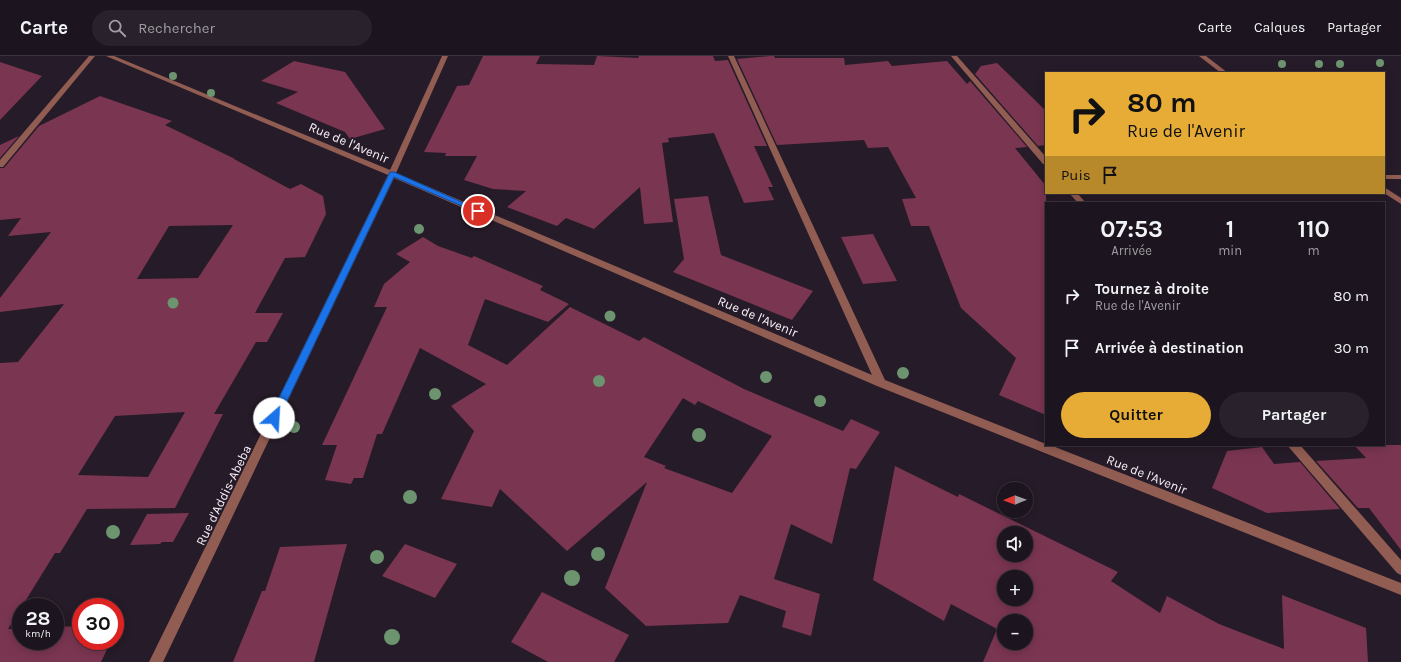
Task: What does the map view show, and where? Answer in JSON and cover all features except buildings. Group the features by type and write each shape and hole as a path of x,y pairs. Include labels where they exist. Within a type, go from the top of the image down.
{"street":[{"path":"0,165 92,56"},
{"name":"Rue de l'Avenir","path":"109,56 392,174 881,383 1401,589"},
{"name":"Rue d'Addis-Abeba","path":"156,662 392,174 445,56"},
{"path":"731,56 881,383"},
{"path":"954,56 1045,161"},
{"path":"1202,56 1224,72"},
{"path":"1385,177 1401,177"},
{"path":"1385,190 1401,202"},
{"path":"1074,194 1081,202"},
{"path":"1294,446 1401,569"}],"route":[{"path":"274,418 392,174 478,211"}]}
